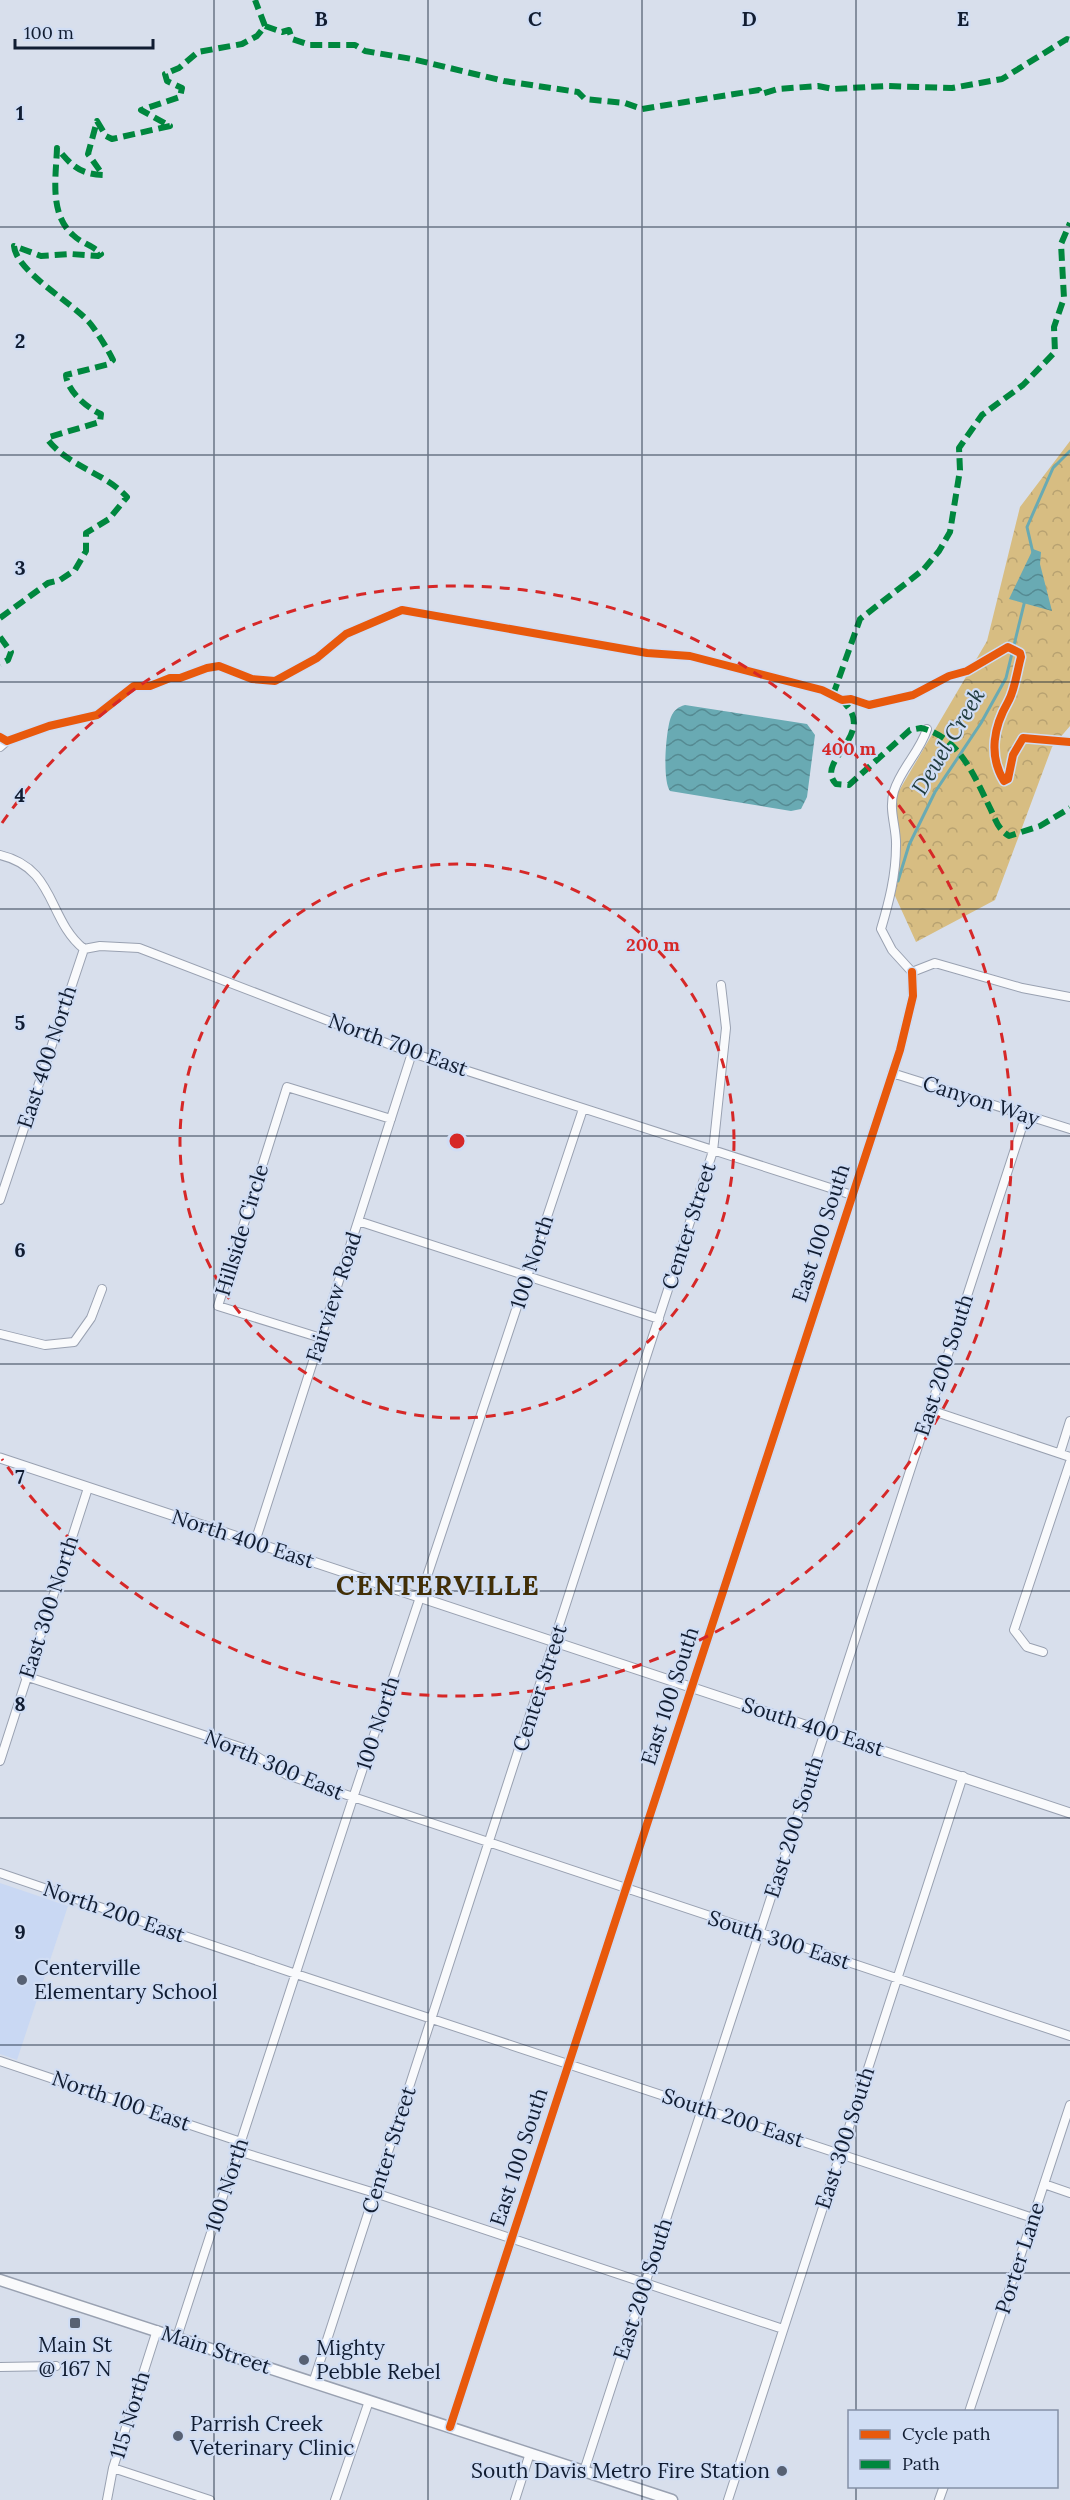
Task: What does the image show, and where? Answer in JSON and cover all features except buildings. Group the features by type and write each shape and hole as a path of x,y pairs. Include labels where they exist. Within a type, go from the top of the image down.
{"main road":[{"name":"Main Street","path":"0,2280 672,2500"}],"street":[{"path":"927,729 923,743 893,791 892,812 896,845 892,885 881,929 891,950 912,972 935,963 1022,988 1070,997"},
{"path":"0,747 7,741"},
{"path":"0,855 21,861 34,871 51,895 69,935 84,949"},
{"name":"North 700 East","path":"84,949 100,946 139,948 412,1053 852,1195"},
{"name":"East 400 North","path":"0,1200 84,949"},
{"name":"East 100 South","path":"450,2427 892,1073 913,996 912,972"},
{"name":"Center Street","path":"313,2383 713,1151 726,1028 721,985"},
{"name":"Fairview Road","path":"255,1542 412,1053"},
{"name":"Canyon Way","path":"892,1073 1070,1129"},
{"name":"Hillside Circle","path":"321,1338 218,1306 286,1087 391,1119"},
{"name":"100 North","path":"177,2337 353,1798 583,1109"},
{"name":"East 200 South","path":"584,2471 1026,1115"},
{"path":"358,1221 659,1319"},
{"path":"0,1334 45,1345 74,1342 92,1318 102,1289"},
{"path":"930,1410 1070,1457"},
{"path":"1060,1453 1070,1421"},
{"name":"North 400 East","path":"0,1458 555,1642"},
{"path":"1043,1653 1028,1647 1014,1630 1070,1462"},
{"name":"East 300 North","path":"0,1761 25,1676 88,1488"},
{"name":"South 400 East","path":"555,1642 1070,1813"},
{"name":"North 300 East","path":"25,1676 243,1748 287,1775 489,1844"},
{"name":"East 300 South","path":"728,2500 963,1776"},
{"name":"South 300 East","path":"489,1844 1070,2036"},
{"name":"North 200 East","path":"0,1873 432,2019"},
{"name":"South 200 East","path":"432,2019 1033,2218"},
{"name":"North 100 East","path":"0,2061 241,2142"},
{"name":"Porter Lane","path":"970,2410 1070,2105"},
{"path":"238,2151 375,2193 511,2241 783,2330"},
{"path":"1044,2184 1070,2193"},
{"name":"115 North","path":"107,2500 113,2468 157,2330"},
{"path":"0,2367 56,2366"},
{"path":"335,2500 369,2401"},
{"path":"515,2500 530,2453"},
{"path":"113,2468 210,2500"}],"shaded area":[{"name":"Centerville Elementary School","path":"0,1883 68,1906 17,2060 0,2054"}],"green space":[{"path":"1070,441 1070,726 1052,747 995,900 916,942 891,887 893,801 987,641 1020,507"}],"water":[{"path":"1033,549 1041,552 1040,564 1052,611 1009,599"},
{"path":"685,705 807,724 815,735 807,797 801,809 791,811 670,791 665,766 668,732 673,712"}],"waterway":[{"name":"Deuel Creek","path":"1033,553 1027,527 1053,468 1070,451"},
{"name":"Deuel Creek","path":"898,881 909,845 935,792 981,723 1006,678 1025,600"}],"marked path":[{"path":"0,618 48,583 60,580 75,570 86,551 86,533 109,519 127,497 56,449 48,440 49,437 100,422 101,414 90,408 74,393 66,375 109,364 113,360 91,324 24,266 14,246 41,256 71,254 98,256 101,254 73,235 60,217 55,183 57,148 76,168 88,173 103,175 88,154 97,121 106,136 112,139 170,126 141,110 180,97 182,88 167,81 165,74 179,68 198,52 242,44 257,36 265,26 255,0"},
{"path":"265,26 282,32 289,30 292,39 310,45 355,45 365,51 412,59 504,81 578,92 585,99 625,103 642,109 759,90 761,94 778,89 818,86 833,89 886,86 952,88 1002,79 1067,39 1070,40"},
{"path":"833,695 860,619 923,570 939,551 950,532 960,470 959,448 982,415 1023,385 1055,352 1054,327 1064,298 1061,244 1070,223"},
{"path":"0,637 11,652 8,660 0,664"},
{"path":"840,699 851,711 854,723 851,735 833,765 831,775 836,784 849,785 910,730 921,728 946,740 965,760 1002,831 1009,836 1040,826 1070,808"}],"cycle path":[{"path":"0,737 7,741 49,726 97,715 134,686 150,686 207,668 219,666 252,679 275,681 317,658 346,634 402,610 647,653 690,656 822,690 842,700 851,699 869,705 913,695 949,676 967,671 1008,647 1020,653 1021,657 1012,692 996,731 996,761 1004,781 1008,779 1013,755 1023,738 1070,742"},
{"path":"450,2427 900,1050 913,996 912,972"}],"place":[{"name":"Centerville Elementary School","path":"22,1980"},
{"name":"Main St @ 167 N","path":"75,2323"},
{"name":"Mighty Pebble Rebel","path":"304,2360"},
{"name":"Parrish Creek Veterinary Clinic","path":"178,2436"},
{"name":"South Davis Metro Fire Station","path":"782,2471"}],"district":[{"name":"CENTERVILLE","path":"438,1586"}]}
